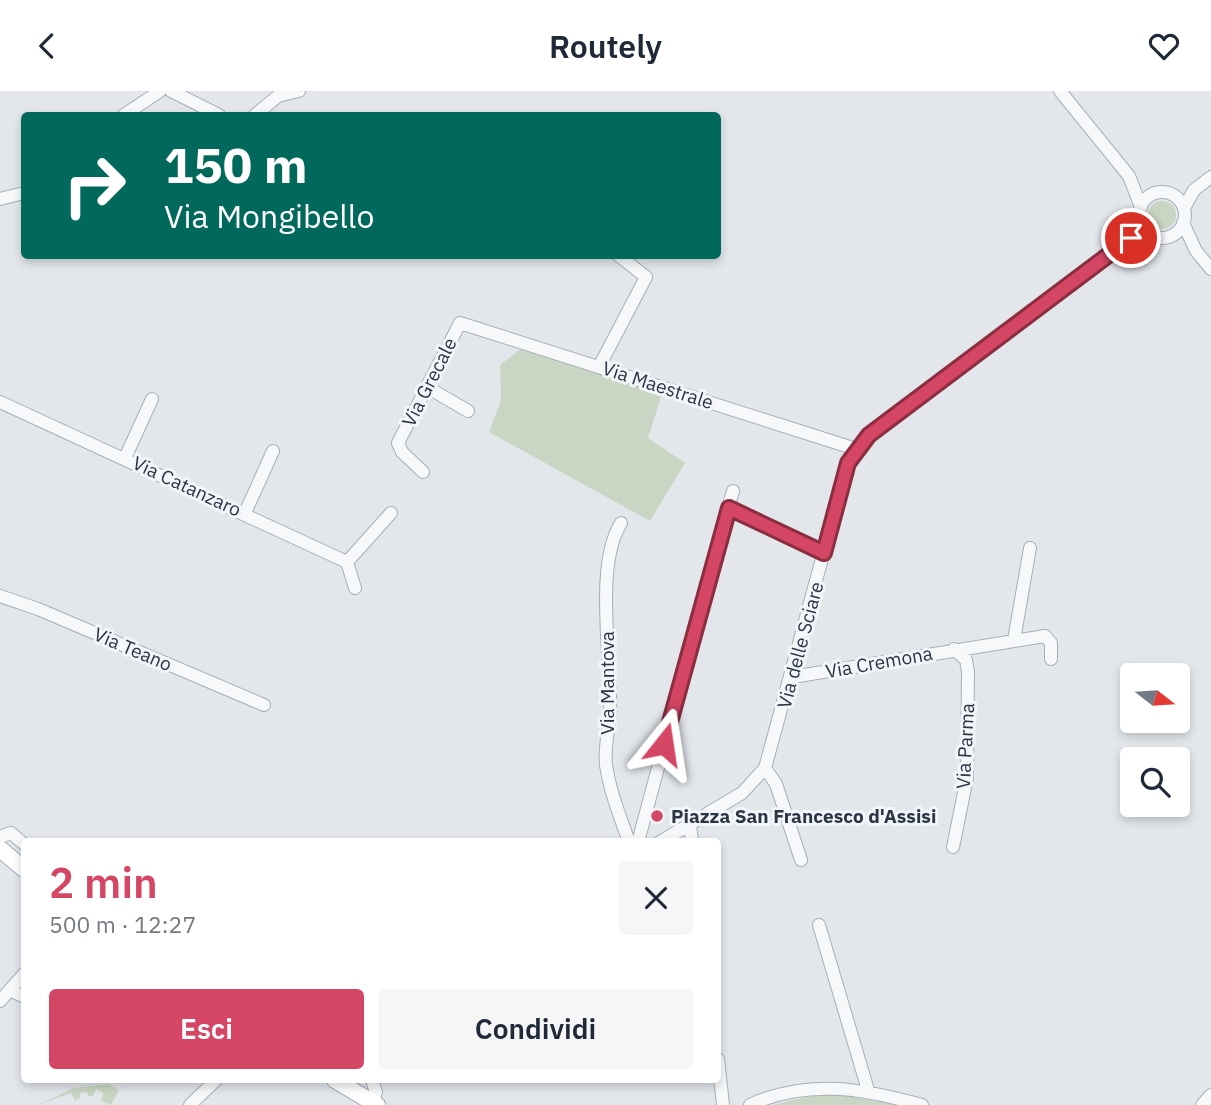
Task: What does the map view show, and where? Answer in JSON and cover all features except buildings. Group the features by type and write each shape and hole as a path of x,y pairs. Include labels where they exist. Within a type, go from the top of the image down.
{"main road":[{"path":"0,849 21,866"},
{"path":"340,1083 375,1104"}],"street":[{"path":"128,112 160,91"},
{"path":"171,91 213,112"},
{"path":"259,112 278,96 299,91"},
{"path":"1060,91 1129,176 1147,190 1165,193 1184,208"},
{"path":"1129,176 1143,227 1151,235 1168,237 1196,251"},
{"path":"1211,177 1194,190 1184,208 1183,223 1196,251 1211,269"},
{"path":"1131,238 1138,228 1140,212 1147,198 1194,190"},
{"path":"0,199 21,194"},
{"path":"1168,237 1177,232 1183,223"},
{"name":"Via delle Sciare","path":"667,838 742,793 765,768 792,677 848,463 856,449 869,435 1131,238 1151,235"},
{"path":"600,365 646,277 623,259"},
{"name":"Via Maestrale","path":"460,323 600,365 856,449"},
{"name":"Via Grecale","path":"423,472 402,452 398,443 460,323"},
{"path":"427,387 468,411"},
{"path":"125,458 152,398"},
{"name":"Via Catanzaro","path":"0,402 348,562"},
{"path":"245,513 273,451"},
{"path":"639,838 733,491"},
{"path":"729,508 824,553"},
{"path":"355,588 348,562 391,513"},
{"name":"Via Mantova","path":"621,523 609,549 606,620 610,711 606,762 611,792 628,838"},
{"path":"1014,640 1030,548"},
{"name":"Via Teano","path":"0,596 38,609 264,705"},
{"name":"Via Cremona","path":"792,677 1045,636 1051,643 1051,659"},
{"name":"Via Parma","path":"953,847 967,778 966,660 961,648"},
{"path":"765,768 776,784 801,860"},
{"path":"690,825 692,838"},
{"path":"0,837 11,834 21,842"},
{"path":"819,925 868,1090"},
{"path":"0,1001 21,977"},
{"path":"10,990 21,996"},
{"path":"190,1105 213,1083"},
{"path":"373,1083 376,1092 375,1104"},
{"path":"721,1083 723,1105"},
{"path":"751,1105 814,1088 868,1090 922,1105"},
{"path":"1202,1105 1211,1095"}],"green space":[{"path":"1162,201 1172,205 1176,215 1172,225 1162,229 1152,225 1148,215 1152,205"},
{"path":"522,348 662,394 648,438 685,463 650,521 489,432 501,400 500,365"},
{"path":"108,1084 119,1090 111,1105 101,1101 103,1093 96,1089 93,1096 88,1096 87,1092 80,1093 80,1098 75,1101 71,1093 38,1105 74,1088"},
{"path":"837,1094 897,1105 773,1105 813,1095"}],"place":[{"name":"Piazza San Francesco d'Assisi","path":"657,816"}],"route":[{"path":"664,744 729,508 824,553 848,463 869,435 1131,238"}]}
